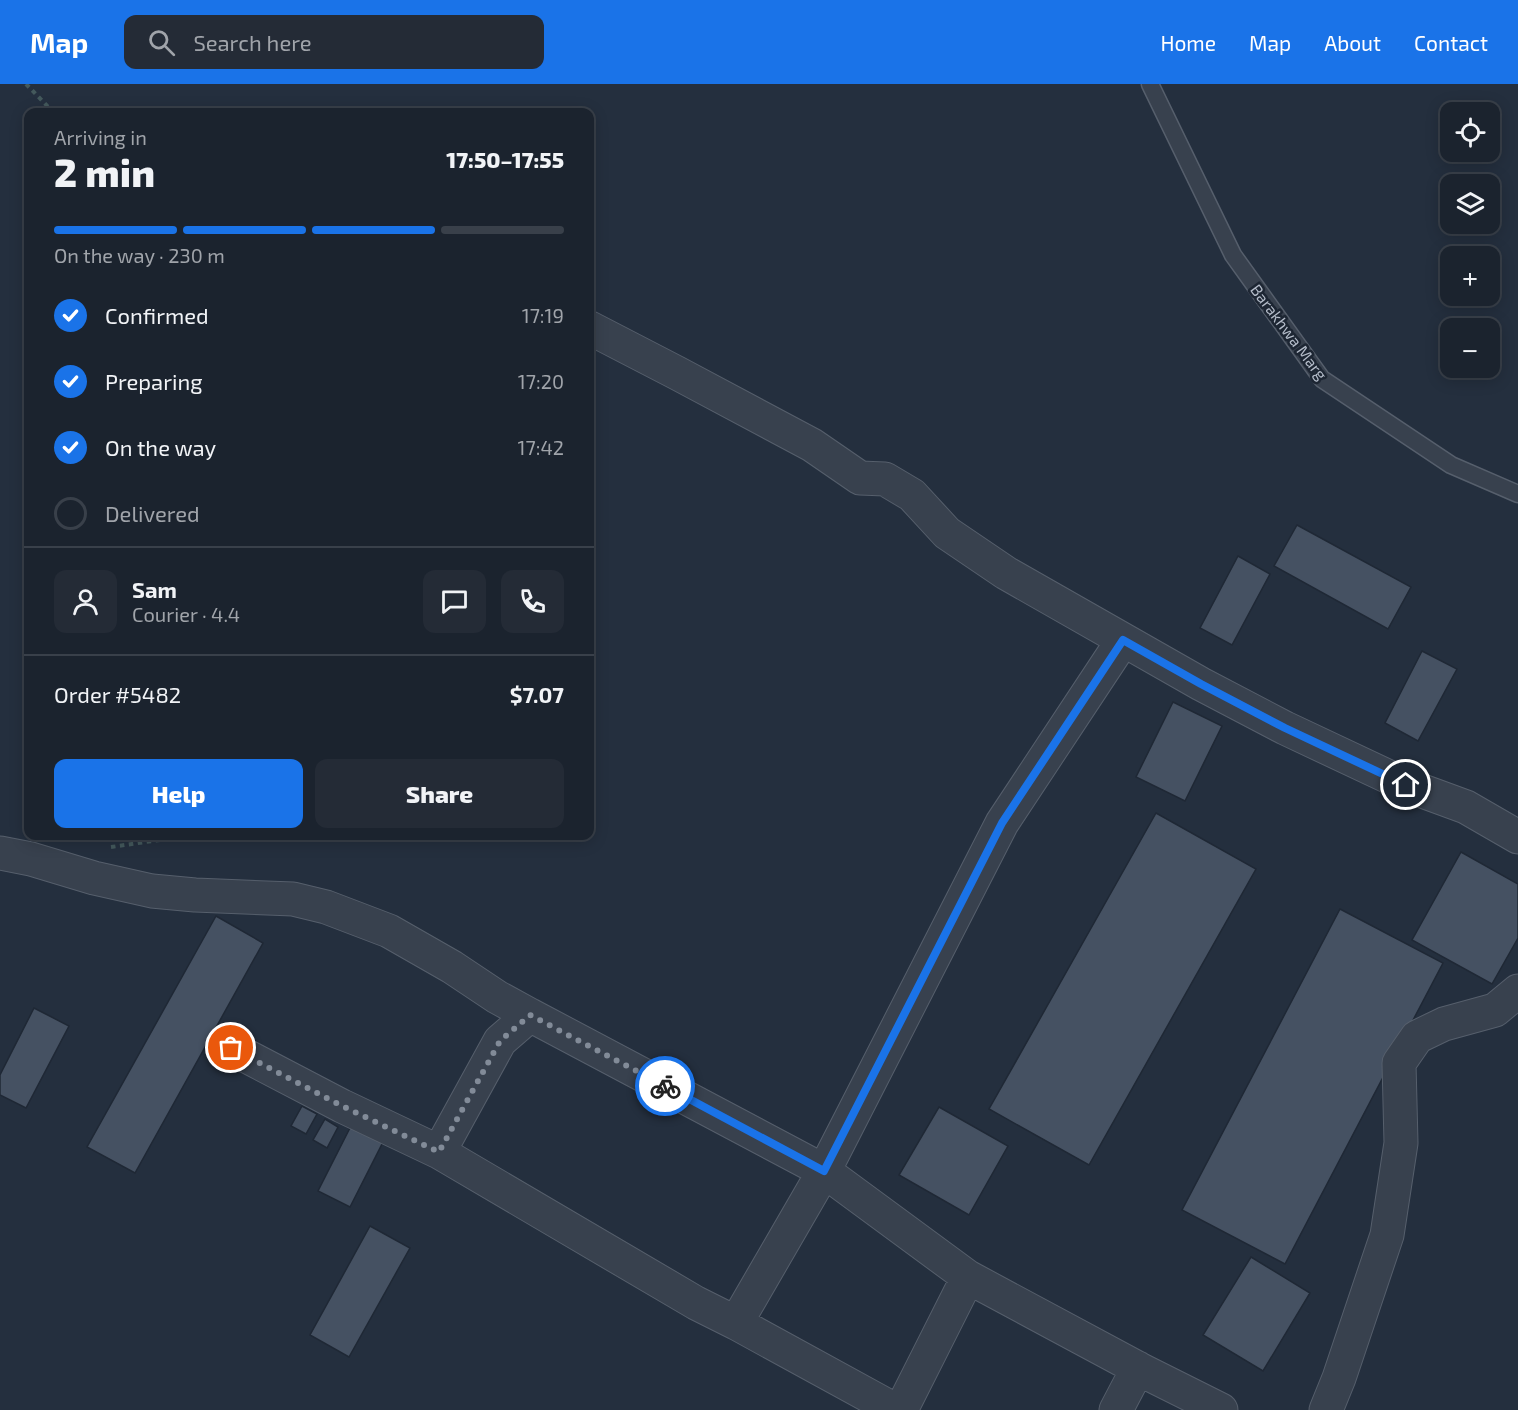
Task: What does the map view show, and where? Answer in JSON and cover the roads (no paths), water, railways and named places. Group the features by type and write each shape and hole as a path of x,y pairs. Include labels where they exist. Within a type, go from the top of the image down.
{"street":[{"path":"594,330 812,445 860,478 885,479 912,495 947,533 1006,573 1201,684 1285,728 1406,785 1466,807 1518,837"},
{"path":"736,1323 824,1171 1002,823 1123,640"},
{"path":"0,853 152,891 293,899 326,907 389,931 452,967 497,997 824,1171 968,1277 1221,1410"},
{"path":"1326,1410 1387,1235 1401,1143 1399,1063 1417,1037 1444,1024 1495,1010 1518,991"},
{"path":"439,1152 500,1041 530,1015"},
{"path":"231,1048 342,1106 439,1152 696,1303 895,1410"},
{"path":"901,1410 968,1277"},
{"path":"1116,1410 1138,1368"}],"lane":[{"name":"Barakhwa Marg","path":"1150,84 1233,255 1322,379 1451,465 1518,494"}]}
